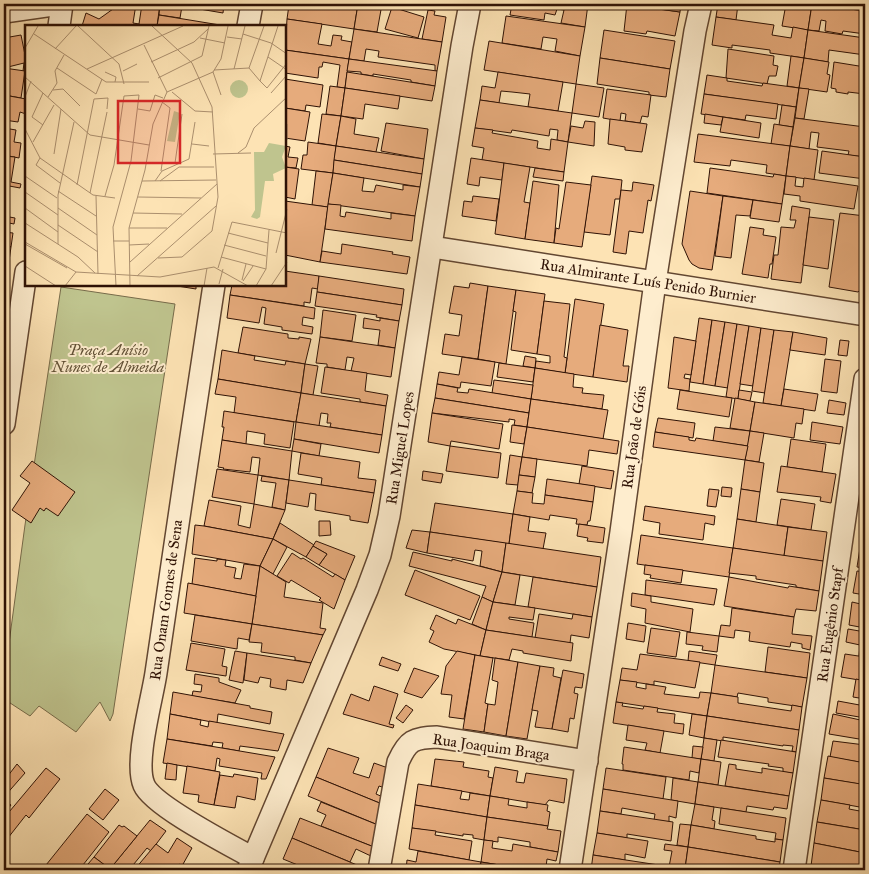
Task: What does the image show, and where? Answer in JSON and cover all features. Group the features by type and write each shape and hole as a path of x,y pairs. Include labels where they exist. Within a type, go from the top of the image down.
{"street":[{"path":"15,8 61,4 59,25"},
{"path":"248,25 252,4"},
{"name":"Rua Miguel Lopes","path":"250,864 364,598 380,555 389,516 470,4"},
{"name":"Rua João de Góis","path":"570,870 620,541 655,282 695,31 701,4"},
{"name":"Rua Almirante Luís Penido Burnier","path":"432,247 865,315"},
{"path":"4,424 25,279"},
{"name":"Rua Onam Gomes de Sena","path":"214,286 154,688 141,754 141,772 144,785 153,797 250,864"},
{"name":"Rua Eugênio Stapf","path":"794,870 865,379"},
{"name":"Rua Joaquim Braga","path":"379,870 398,762 404,747 418,737 437,736 587,762"}],"green space":[{"name":"Praça Anísio Nunes de Almeida","path":"61,287 175,304 113,714 110,721 100,702 76,732 39,706 30,716 4,699 4,680 25,525"}],"building":[{"path":"120,4 136,4 133,23 139,24 142,4 160,4 157,25 82,25 86,13 99,19"},
{"path":"160,4 224,4 223,13 182,6 180,18 159,15"},
{"path":"275,4 358,4 354,29 287,19 289,5"},
{"path":"358,4 382,4 377,32 354,29"},
{"path":"386,4 428,4 427,9"},
{"path":"512,4 588,4 585,27 561,23 564,10 557,9 555,15 545,13 544,20 510,15"},
{"path":"627,4 680,12 675,36 647,31 646,34 624,31"},
{"path":"659,4 681,4 680,12 658,9"},
{"path":"718,4 738,4 736,20 716,17"},
{"path":"786,4 812,4 808,30 782,26"},
{"path":"812,4 865,11 865,34 843,31 842,34 825,31 826,21 821,20 819,31 808,30"},
{"path":"812,4 865,4 865,9 838,5 837,8"},
{"path":"392,7 424,17 418,38 385,29"},
{"path":"428,10 435,11 434,15 446,17 442,42 422,39"},
{"path":"159,15 220,25 157,25"},
{"path":"506,16 585,27 580,56 555,51 557,39 543,37 541,49 502,43"},
{"path":"716,17 774,25 772,35 791,38 793,27 808,30 804,58 770,53 770,50 732,45 732,48 712,45"},
{"path":"287,19 322,24 318,44 331,46 333,35 342,36 341,40 352,42 349,59 286,50"},
{"path":"354,29 442,42 437,71 435,71 435,65 378,57 379,51 366,49 364,61 349,59"},
{"path":"604,30 675,41 670,69 600,58"},
{"path":"808,30 865,38 865,55 829,50 828,62 804,58"},
{"path":"21,35 25,55 25,71 23,71 24,63 4,68 4,38"},
{"path":"489,41 580,56 576,84 484,70"},
{"path":"728,49 774,56 773,65 778,66 776,76 769,76 767,84 726,78"},
{"path":"286,50 349,59 345,88 337,87 340,65 323,62 322,67 319,67 318,78 286,73"},
{"path":"791,56 804,58 799,88 787,86"},
{"path":"600,58 670,69 666,97 649,95 649,92 597,84"},
{"path":"804,58 829,62 827,74 830,75 827,92 799,88"},
{"path":"349,59 437,71 435,86 411,82 411,80 347,71"},
{"path":"834,62 865,67 865,94 836,92 836,89 831,88"},
{"path":"4,68 25,71 21,98 4,95"},
{"path":"347,72 435,86 432,101 345,88"},
{"path":"498,72 563,82 558,111 528,107 530,94 501,91 499,103 480,100 482,86 495,88"},
{"path":"707,75 727,78 727,81 762,86 763,83 799,88 796,107 704,94"},
{"path":"286,79 323,85 320,107 306,105 305,111 286,108"},
{"path":"576,84 604,88 599,117 572,113"},
{"path":"330,86 345,88 341,116 326,114"},
{"path":"345,88 400,96 398,109 365,104 363,119 341,116"},
{"path":"799,88 809,89 804,119 795,118"},
{"path":"607,89 651,95 648,117 642,116 640,123 625,121 626,114 621,113 620,121 603,118"},
{"path":"704,94 778,104 776,119 746,115 745,120 701,114"},
{"path":"4,95 25,99 25,114 20,112 18,122 4,120"},
{"path":"480,100 572,113 568,142 557,140 558,130 550,129 549,136 512,130 511,133 475,128"},
{"path":"782,105 796,107 793,127 779,125"},
{"path":"286,108 310,112 305,141 286,138"},
{"path":"322,114 341,116 336,146 318,143"},
{"path":"705,114 723,117 721,125 704,123"},
{"path":"341,116 356,119 354,134 379,138 376,152 336,146"},
{"path":"723,117 761,123 759,138 720,132"},
{"path":"795,118 865,127 865,157 848,155 849,151 817,147 819,133 811,132 809,149 790,146"},
{"path":"610,119 647,124 642,152 625,150 625,147 608,144"},
{"path":"585,121 595,122 594,146 568,142 571,126 583,128"},
{"path":"386,123 428,129 424,159 381,151"},
{"path":"774,124 793,127 790,146 771,144"},
{"path":"4,128 16,130 14,142 21,143 19,158 4,155"},
{"path":"475,128 493,130 492,133 538,141 537,148 550,150 551,139 568,142 564,172 482,160 484,148 472,146"},
{"path":"698,134 790,146 786,176 766,173 767,165 731,160 730,166 694,162"},
{"path":"308,142 336,146 333,173 301,169 303,155 307,155"},
{"path":"286,146 290,147 288,157 298,158 296,168 286,167"},
{"path":"336,146 424,159 422,174 334,160"},
{"path":"790,146 818,150 814,180 786,176"},
{"path":"822,151 865,157 865,179 819,173"},
{"path":"4,156 15,157 11,182 21,184 20,188 4,185"},
{"path":"471,158 504,163 502,180 480,177 479,186 467,184"},
{"path":"334,160 422,174 420,187 333,173"},
{"path":"504,163 530,167 524,202 530,203 525,239 495,234"},
{"path":"286,167 299,169 295,199 286,197"},
{"path":"535,168 564,172 563,181 533,177"},
{"path":"710,168 773,177 774,174 786,176 782,204 707,193"},
{"path":"316,171 333,173 328,207 312,205"},
{"path":"333,173 364,178 362,191 374,192 376,185 403,190 403,185 420,187 415,216 328,204"},
{"path":"592,176 622,180 620,199 615,199 610,235 584,232"},
{"path":"786,176 796,177 795,186 803,187 804,178 858,186 854,209 800,201 800,196 784,194"},
{"path":"533,181 559,185 554,243 525,239"},
{"path":"566,182 591,185 582,247 554,243 556,228 559,229"},
{"path":"633,182 654,185 651,201 648,200 643,233 629,231 626,254 613,252 621,190 632,191"},
{"path":"690,191 723,196 712,270 699,268 692,264 682,244"},
{"path":"473,196 499,199 496,221 462,216 464,201 472,202"},
{"path":"723,196 753,200 750,216 736,215 731,258 715,256"},
{"path":"753,200 782,204 779,222 750,218"},
{"path":"286,201 328,207 320,262 286,255"},
{"path":"328,204 341,205 340,216 345,217 346,212 391,219 391,213 415,216 412,241 325,229"},
{"path":"792,206 810,209 801,283 771,279 774,255 778,255 781,227 794,228 796,220 790,220"},
{"path":"840,213 865,216 865,270 863,288 858,292 829,287"},
{"path":"4,216 15,218 14,224 4,222"},
{"path":"809,217 834,220 828,269 803,265"},
{"path":"750,227 764,229 763,235 776,237 768,278 742,274"},
{"path":"4,232 13,233 11,247 4,245"},
{"path":"342,244 393,252 392,254 410,257 407,274 320,262 322,251 341,254"},
{"path":"4,245 11,247 7,275 4,275"},
{"path":"286,271 319,276 318,289 312,288 310,303 304,302 304,306 230,295 232,286 286,286"},
{"path":"4,275 7,275 4,295"},
{"path":"319,276 404,289 402,305 317,292"},
{"path":"470,283 488,286 478,359 442,354 445,334 459,336 462,315 449,313 454,286 469,288"},
{"path":"177,286 196,286 196,289"},
{"path":"488,286 516,290 506,364 478,359"},
{"path":"516,290 545,294 537,354 511,350 516,312 513,311"},
{"path":"317,292 402,305 399,321 376,317 377,315 315,306"},
{"path":"230,295 315,308 314,319 303,317 302,325 313,327 312,334 282,330 282,327 264,324 266,308 262,307 259,323 227,318"},
{"path":"575,299 604,304 593,377 565,373"},
{"path":"544,301 570,304 564,357 567,358 565,373 535,368 536,361 550,363 550,356 537,354"},
{"path":"323,310 356,315 352,341 320,337"},
{"path":"364,318 380,321 380,318 399,321 395,348 378,345 380,330 363,328"},
{"path":"699,318 712,320 703,384 690,382"},
{"path":"712,320 725,322 715,386 703,384"},
{"path":"725,322 737,324 728,388 715,386"},
{"path":"737,324 749,326 738,399 726,397"},
{"path":"600,325 628,330 623,366 629,366 627,382 593,377"},
{"path":"749,326 761,328 753,386 740,384"},
{"path":"243,327 288,334 288,338 311,339 305,364 238,353"},
{"path":"761,328 774,330 765,393 752,391"},
{"path":"774,330 793,332 781,406 763,403"},
{"path":"793,332 827,338 825,355 790,350"},
{"path":"320,337 395,348 391,377 351,371 354,358 347,357 345,370 327,367 327,364 316,363"},
{"path":"674,337 696,341 691,375 685,374 684,378 690,379 689,391 668,388"},
{"path":"840,340 849,341 847,356 838,355"},
{"path":"222,350 255,356 254,360 285,365 286,361 305,364 301,393 218,379"},
{"path":"525,356 536,358 535,368 523,366"},
{"path":"462,357 495,362 491,386 461,382 460,388 437,384 439,372 459,375"},
{"path":"825,359 841,361 837,393 821,391"},
{"path":"499,363 535,368 533,382 497,377"},
{"path":"305,364 318,366 313,395 301,393"},
{"path":"325,367 367,373 365,391 388,395 386,406 360,402 360,399 321,393"},
{"path":"535,368 574,374 573,387 583,388 582,393 604,395 602,409 531,399"},
{"path":"218,379 301,393 296,422 234,413 236,397 215,394"},
{"path":"494,380 533,385 531,399 492,393"},
{"path":"437,384 458,388 457,392 468,393 469,389 531,399 529,413 435,398"},
{"path":"784,389 818,394 815,411 781,406"},
{"path":"680,390 732,398 729,417 677,409"},
{"path":"739,390 752,392 750,401 738,399"},
{"path":"301,393 386,406 382,435 330,427 331,423 327,423 328,414 321,413 319,426 296,422"},
{"path":"435,398 529,413 527,427 514,425 515,420 509,419 509,422 432,413"},
{"path":"735,398 755,402 750,431 730,428"},
{"path":"531,399 608,410 603,439 527,427"},
{"path":"829,400 846,403 844,415 827,413"},
{"path":"755,402 804,409 802,424 796,423 794,438 750,431"},
{"path":"224,411 294,422 290,448 264,444 265,434 247,431 246,444 222,440"},
{"path":"432,413 503,424 499,449 451,441 450,446 428,442"},
{"path":"658,418 695,423 693,438 655,432"},
{"path":"296,422 382,435 379,453 294,439"},
{"path":"812,422 843,427 840,444 810,440"},
{"path":"512,425 527,427 524,444 510,442"},
{"path":"527,427 619,441 617,454 589,450 587,466 522,457"},
{"path":"715,427 750,431 748,446 713,441"},
{"path":"750,431 764,433 759,462 745,460"},
{"path":"655,432 689,437 689,440 695,441 696,438 748,446 745,460 653,447"},
{"path":"294,439 321,444 319,456 292,451"},
{"path":"791,439 826,444 822,472 787,467"},
{"path":"222,440 292,451 289,480 258,475 260,458 252,457 250,472 218,467"},
{"path":"450,446 501,453 498,478 446,471"},
{"path":"301,453 360,462 358,478 376,480 374,493 321,485 322,478 298,474"},
{"path":"510,455 522,457 518,485 506,484"},
{"path":"522,457 537,459 535,477 519,475"},
{"path":"745,460 764,463 760,492 741,489"},
{"path":"32,461 75,492 58,516 46,508 44,511 40,508 31,523 12,510 30,483 20,476"},
{"path":"582,466 614,471 611,489 579,484"},
{"path":"781,466 836,474 831,503 820,501 821,497 777,492"},
{"path":"217,469 258,475 254,504 212,497"},
{"path":"423,471 443,474 441,483 422,480"},
{"path":"519,475 535,477 532,493 517,491"},
{"path":"262,476 289,480 285,510 272,507 276,483 261,481"},
{"path":"547,479 595,486 593,502 545,495"},
{"path":"289,480 374,493 368,523 350,520 350,516 315,510 316,494 310,493 308,507 286,503"},
{"path":"722,487 732,488 731,497 721,496"},
{"path":"709,489 719,490 716,507 707,506"},
{"path":"741,489 760,492 756,522 737,519"},
{"path":"517,491 533,493 532,503 544,504 545,495 593,502 590,521 588,521 587,525 576,524 577,519 550,515 549,520 513,514"},
{"path":"781,499 815,504 811,530 777,525"},
{"path":"209,500 241,506 238,525 250,528 254,504 285,510 273,539 204,526"},
{"path":"435,503 513,514 509,544 430,532"},
{"path":"645,506 715,516 714,525 705,523 703,540 659,534 660,523 643,520"},
{"path":"513,514 530,517 528,531 546,533 543,549 509,544"},
{"path":"737,519 788,527 784,556 733,548"},
{"path":"319,521 330,521 331,535 319,536"},
{"path":"280,523 314,545 306,557 273,539"},
{"path":"579,524 605,528 603,543 587,541 588,538 577,536"},
{"path":"195,525 273,539 260,566 192,554"},
{"path":"788,527 827,532 823,561 784,556"},
{"path":"412,530 430,532 427,553 406,548"},
{"path":"430,532 506,543 502,572 480,566 482,551 475,550 473,561 427,553"},
{"path":"641,535 733,548 729,577 637,564"},
{"path":"273,539 287,547 273,574 260,566"},
{"path":"316,541 355,556 345,580 319,565 327,554 313,546"},
{"path":"506,543 601,557 597,587 502,572"},
{"path":"313,546 327,554 319,565 306,557"},
{"path":"733,548 823,561 819,591 796,587 796,585 756,579 756,576 729,573"},
{"path":"860,548 865,549 865,568 857,567"},
{"path":"413,552 452,561 452,559 502,572 493,602 482,597 486,586 409,566"},
{"path":"292,553 333,577 335,574 345,580 334,609 319,600 321,598 291,580 289,583 277,576"},
{"path":"195,558 217,561 217,559 226,560 225,566 236,568 234,578 241,579 244,564 260,566 256,596 192,584"},
{"path":"645,565 683,570 681,583 650,578 651,575 644,574"},
{"path":"260,566 286,582 284,597 323,603 320,628 326,629 323,635 252,624"},
{"path":"415,570 480,596 470,620 405,595"},
{"path":"857,571 865,572 865,595 853,593"},
{"path":"502,572 520,575 515,605 493,602"},
{"path":"533,577 597,587 592,617 528,607"},
{"path":"729,577 788,588 789,586 819,591 816,611 796,609 794,617 724,606"},
{"path":"646,580 717,589 714,605 645,595"},
{"path":"188,583 256,596 252,624 184,613"},
{"path":"632,593 651,596 651,602 693,609 690,632 645,623 646,609 631,606"},
{"path":"482,597 493,602 486,630 472,624"},
{"path":"493,602 535,608 533,620 509,617 509,619 534,623 532,637 486,630"},
{"path":"852,602 865,605 865,628 849,625"},
{"path":"732,608 794,617 792,634 812,636 810,650 802,648 802,644 791,642 790,647 749,641 750,632 735,630 734,638 719,636 721,625 730,626"},
{"path":"539,614 572,619 573,614 592,617 589,638 571,635 570,643 535,638"},
{"path":"195,615 252,624 249,640 238,638 237,649 191,641"},
{"path":"436,615 456,624 458,619 486,630 480,656 444,649 429,642 434,631 430,629"},
{"path":"628,623 646,626 644,642 626,639"},
{"path":"252,624 323,635 311,663 295,660 295,657 261,652 262,643 249,642"},
{"path":"651,628 680,632 676,657 647,653"},
{"path":"848,629 865,632 865,657 859,656 860,645 846,642"},
{"path":"486,630 573,643 571,661 523,653 523,651 512,649 509,660 480,656"},
{"path":"687,632 719,636 717,652 702,650 703,646 686,644"},
{"path":"191,643 225,649 222,666 227,667 226,676 186,670"},
{"path":"768,647 810,653 807,678 765,672"},
{"path":"235,651 247,653 243,683 229,680"},
{"path":"457,651 475,655 464,719 449,717 452,695 441,694 446,666"},
{"path":"689,651 717,655 715,665 688,661"},
{"path":"247,653 311,663 303,683 287,680 286,690 270,687 271,679 260,677 258,683 244,680"},
{"path":"640,654 700,662 695,688 654,681 654,685 620,680 622,668 637,670"},
{"path":"845,654 865,657 865,681 841,677"},
{"path":"475,655 493,658 485,703 488,704 484,732 463,729"},
{"path":"382,657 401,664 398,671 379,665"},
{"path":"495,658 518,662 506,736 484,732 488,704 495,705 498,682 492,680"},
{"path":"518,662 540,666 527,739 506,736"},
{"path":"715,665 807,678 802,707 768,702 768,698 738,693 737,697 711,693"},
{"path":"540,666 554,668 553,676 561,678 552,729 535,727 538,711 532,710"},
{"path":"414,668 439,676 422,698 404,692"},
{"path":"563,670 584,674 582,688 575,687 574,693 578,694 574,719 570,718 568,732 552,729"},
{"path":"195,674 219,678 219,682 241,690 235,703 192,696 193,691 201,692 202,685 194,684"},
{"path":"856,679 865,681 865,699 853,697"},
{"path":"620,680 637,682 636,687 646,689 646,684 666,687 664,694 699,698 700,692 711,693 707,716 616,702"},
{"path":"374,686 398,694 389,724 394,725 393,728 343,714 351,694 369,701"},
{"path":"173,692 250,706 250,708 272,712 270,724 218,714 217,723 170,714"},
{"path":"711,693 738,697 738,703 791,711 792,705 802,707 799,730 707,716"},
{"path":"838,701 865,706 865,718 836,713"},
{"path":"616,702 623,703 622,706 643,709 644,706 658,708 657,712 675,714 674,723 684,724 683,734 613,723"},
{"path":"406,705 413,710 403,723 396,718"},
{"path":"170,714 201,720 200,725 208,727 209,721 284,734 278,751 240,746 239,751 222,748 223,743 213,742 212,746 167,739"},
{"path":"692,714 707,716 704,738 689,735"},
{"path":"833,714 865,721 865,740 829,734"},
{"path":"707,716 799,730 796,752 792,751 793,746 723,737 723,741 704,738"},
{"path":"628,725 664,731 660,753 645,750 647,743 626,740"},
{"path":"704,738 717,740 714,761 701,759"},
{"path":"167,739 275,757 266,779 261,779 262,773 219,766 220,759 217,758 215,771 163,763"},
{"path":"721,740 796,752 793,773 783,772 783,768 768,766 769,764 718,757"},
{"path":"833,741 865,745 865,763 830,757"},
{"path":"693,746 703,747 701,759 692,758"},
{"path":"624,747 701,759 699,773 690,771 689,780 623,770"},
{"path":"328,748 359,758 353,773 369,778 374,763 388,768 385,788 379,786 376,794 383,797 382,804 316,777"},
{"path":"828,756 865,763 865,785 824,778"},
{"path":"435,759 464,762 463,767 489,771 488,777 493,778 490,796 431,786"},
{"path":"701,759 721,762 718,785 698,782"},
{"path":"167,763 177,765 176,780 165,779"},
{"path":"17,764 25,773 4,797 4,781"},
{"path":"729,764 736,765 736,769 762,773 762,768 793,773 789,796 725,786"},
{"path":"187,766 220,772 214,805 198,802 199,795 183,793"},
{"path":"495,767 518,771 516,782 524,783 526,773 567,779 564,803 549,800 545,805 490,796"},
{"path":"46,768 60,779 29,818 26,815 4,843 4,818"},
{"path":"606,768 666,777 663,799 603,789"},
{"path":"234,774 258,778 255,800 237,796 235,808 214,805 220,775 233,777"},
{"path":"316,777 382,804 378,825 308,796"},
{"path":"673,778 698,782 695,804 671,800"},
{"path":"824,778 861,784 861,788 865,789 865,808 821,800"},
{"path":"698,782 789,796 787,809 774,807 773,810 747,806 746,812 695,804"},
{"path":"418,784 462,791 460,799 469,800 470,793 490,796 487,817 415,805"},
{"path":"105,789 119,800 103,820 89,809"},
{"path":"603,789 678,801 676,818 669,816 669,822 654,820 655,814 622,808 621,814 600,811"},
{"path":"490,796 509,799 508,805 527,808 527,802 548,805 547,811 550,812 548,826 487,817"},
{"path":"4,800 11,805 4,814"},
{"path":"821,800 850,805 849,809 865,812 865,830 817,822"},
{"path":"321,802 378,825 374,847 321,826 326,815 317,811"},
{"path":"695,804 714,807 712,820 715,821 714,829 691,825"},
{"path":"415,805 487,817 484,840 473,838 473,835 463,834 463,836 412,828"},
{"path":"721,808 786,818 783,840 775,839 776,833 719,824"},
{"path":"600,811 673,822 671,841 627,834 627,838 597,833"},
{"path":"87,814 109,832 79,870 42,870"},
{"path":"487,817 548,826 547,829 561,831 558,852 530,847 530,842 498,837 498,842 484,840"},
{"path":"300,818 374,847 373,857 356,849 350,862 292,838"},
{"path":"150,820 166,831 151,851 147,848 129,870 110,869"},
{"path":"817,822 865,830 865,853 814,843"},
{"path":"680,824 691,825 688,847 677,845"},
{"path":"119,825 124,826 137,836 110,869 94,857"},
{"path":"691,825 756,836 756,839 775,842 775,839 783,840 780,862 688,847"},
{"path":"412,828 436,831 435,835 472,841 469,860 409,849"},
{"path":"597,833 648,841 645,858 625,854 625,860 593,855"},
{"path":"177,838 192,848 182,866 179,864 175,870 135,869 156,844 168,853"},
{"path":"292,838 369,870 310,870 283,859"},
{"path":"484,840 493,841 492,848 512,851 513,844 558,852 556,861 547,859 546,867 555,870 530,870 481,862"},
{"path":"814,843 865,853 865,870 836,870 811,866"},
{"path":"665,844 688,847 685,869 669,867 672,851 664,850"},
{"path":"688,847 780,862 779,870 721,870 693,865 693,870 685,869"},
{"path":"418,851 481,862 480,870 406,870 407,860 416,862"},
{"path":"593,855 685,869 685,870 591,870"},
{"path":"94,857 110,869 96,870 88,864"},
{"path":"481,862 530,870 480,870"},
{"path":"185,865 193,870 182,870"},
{"path":"300,866 310,870 298,870"},
{"path":"811,866 837,870 810,870"}]}
